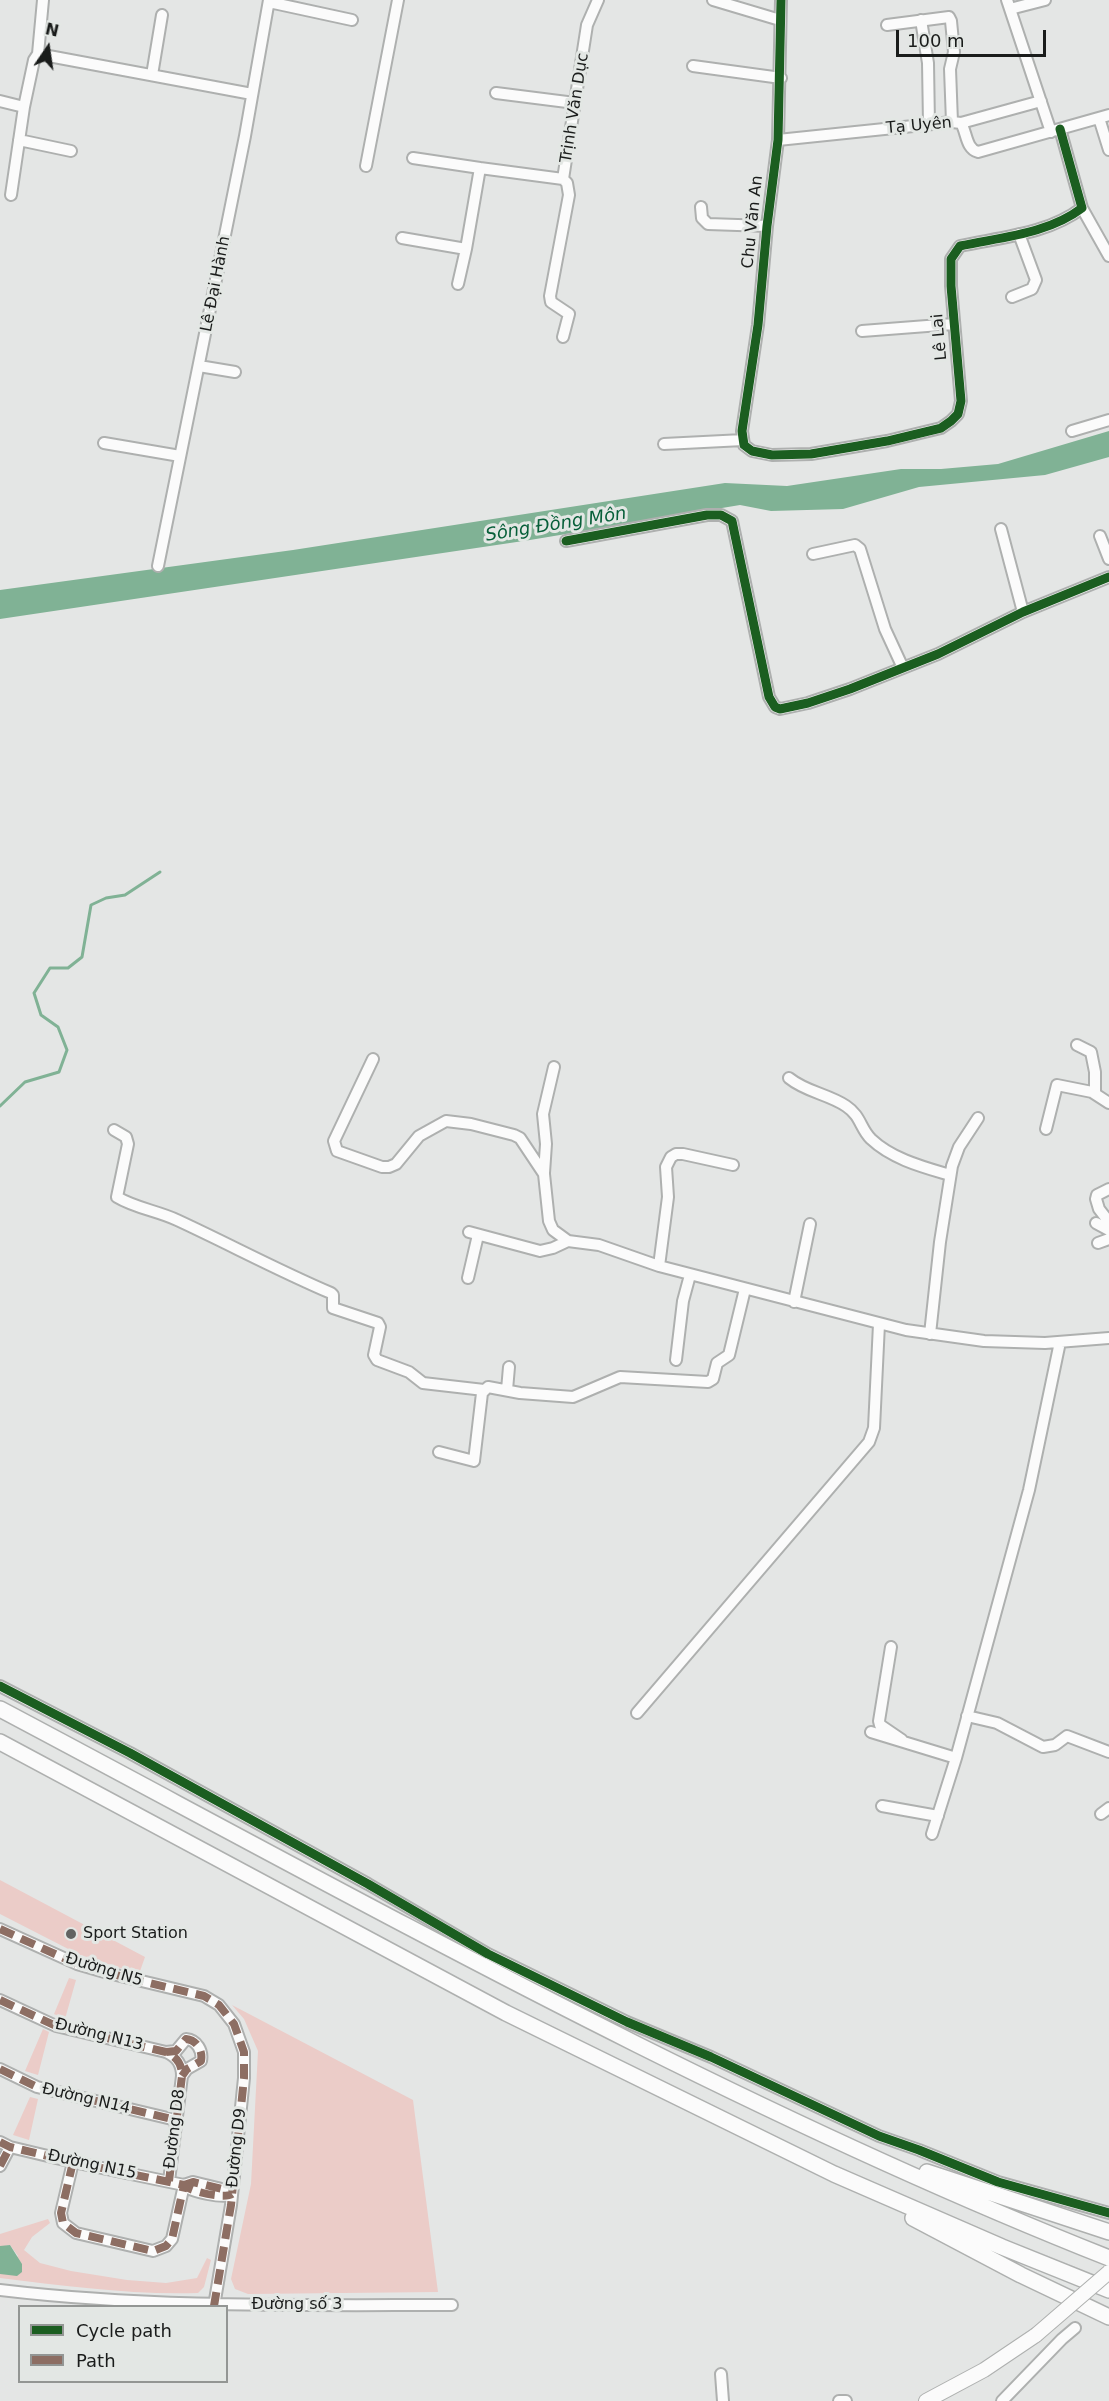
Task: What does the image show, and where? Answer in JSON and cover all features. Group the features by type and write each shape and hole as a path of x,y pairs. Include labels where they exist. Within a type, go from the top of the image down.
{"highway":[{"path":"0,1709 521,1986 846,2146 1014,2220 1109,2258"},
{"path":"0,1742 506,2013 834,2174 1021,2275 1109,2317"},
{"path":"846,2146 1109,2232"},
{"path":"834,2174 1002,2247 1109,2290"}],"main road":[{"path":"926,2401 984,2370 1036,2336 1109,2272"}],"street":[{"path":"11,195 24,107 34,60 38,54 43,0"},
{"path":"366,166 398,0"},
{"name":"Trịnh Văn Dục","path":"413,158 563,179 587,25 598,0"},
{"path":"713,0 780,20"},
{"name":"Chu Văn An","path":"743,443 742,431 759,325 767,226 778,140 781,0"},
{"path":"1045,0 1008,5 1041,101 1055,131 1082,208 1109,256"},
{"path":"269,1 352,20"},
{"name":"Lê Đại Hành","path":"158,566 269,1"},
{"path":"152,75 162,15"},
{"path":"886,25 946,17 951,21 954,52 950,69 956,122 1041,101"},
{"path":"921,20 928,63 928,124"},
{"path":"38,54 252,94"},
{"path":"693,66 781,78"},
{"path":"496,93 575,102"},
{"path":"0,101 24,107"},
{"path":"1104,117 1109,150"},
{"name":"Tạ Uyên","path":"778,140 956,122 967,133 969,147 978,153 1104,117"},
{"path":"19,140 71,152"},
{"path":"458,284 480,168"},
{"path":"563,179 567,183 569,195 550,296 551,302 569,315 563,337"},
{"path":"701,207 702,218 708,224 767,226"},
{"name":"Lê Lai","path":"743,443 752,451 772,455 811,454 887,441 941,428 958,414 961,401 953,324 951,270 954,252 960,246 1048,227 1066,220 1082,208"},
{"path":"1012,297 1032,289 1036,280 1018,234"},
{"path":"402,238 466,249"},
{"path":"862,331 953,324"},
{"path":"199,366 236,372"},
{"path":"1072,431 1109,420"},
{"path":"104,443 180,456"},
{"path":"664,444 743,443"},
{"path":"566,540 707,515 722,515 732,521 769,697 775,707 789,708 938,654 1023,612 1109,577"},
{"path":"1001,529 1023,612"},
{"path":"1100,536 1109,559"},
{"path":"813,554 855,545 861,549 885,629 903,668"},
{"path":"1077,1045 1091,1052 1095,1072 1095,1094"},
{"path":"373,1059 334,1142 335,1149 339,1153 382,1167 389,1167 396,1164 419,1136 446,1121 456,1121 520,1138 544,1174"},
{"path":"554,1067 543,1114 546,1144 544,1174 549,1221 553,1230 568,1241 599,1245 690,1275 879,1324 930,1334 984,1341 1060,1342 1109,1338"},
{"path":"789,1078 804,1089 827,1095 854,1111 865,1132 883,1147 906,1160 950,1176"},
{"path":"1046,1129 1057,1085 1095,1094 1109,1103"},
{"path":"930,1334 950,1176 958,1147 978,1118"},
{"path":"114,1130 126,1137 128,1144 117,1197 174,1219 331,1293 333,1308 380,1325 374,1359 413,1376 423,1383 484,1390 488,1387 573,1397 620,1377 708,1382 713,1379 717,1363 729,1355 745,1289"},
{"path":"659,1266 668,1197 665,1174 671,1157 683,1154 733,1165"},
{"path":"1109,1189 1098,1195 1096,1199 1099,1209 1109,1222"},
{"path":"1096,1223 1109,1230"},
{"path":"794,1302 810,1224"},
{"path":"468,1278 473,1233 540,1251 568,1241"},
{"path":"1098,1243 1109,1239"},
{"path":"676,1360 683,1301 690,1275"},
{"path":"636,1713 869,1442 874,1428 879,1324"},
{"path":"933,1834 1029,1490 1060,1342"},
{"path":"507,1390 509,1367"},
{"path":"439,1452 475,1460 484,1390"},
{"path":"891,1647 879,1721 880,1725 902,1740"},
{"path":"0,1686 130,1753 488,1953 627,2022 711,2057 879,2136 998,2182 1109,2213"},
{"path":"967,1716 997,1723 1043,1747 1055,1745 1067,1736 1109,1752"},
{"path":"871,1732 956,1758"},
{"path":"882,1806 938,1816"},
{"name":"Đường N5","path":"0,1929 77,1964 212,2000"},
{"name":"Đường N13","path":"0,2000 56,2026 166,2052 176,2051 186,2039 192,2040 199,2048 201,2061 187,2069 182,2076"},
{"name":"Đường D9","path":"212,2000 224,2010 234,2024 241,2038 244,2052 244,2078 232,2194 214,2305"},
{"name":"Đường N13","path":"166,2052 178,2061 182,2076"},
{"name":"Đường N14","path":"0,2069 37,2087 176,2120"},
{"name":"Đường D8","path":"169,2181 182,2076"},
{"path":"0,2166 5,2144"},
{"name":"Đường N15","path":"5,2144 73,2162 184,2184 193,2182 226,2190 232,2194"},
{"path":"73,2162 61,2213 63,2223 76,2233 153,2252 166,2247 176,2229 184,2184"},
{"name":"Đường số 3","path":"0,2290 66,2298 196,2305"},
{"name":"Đường số 3","path":"228,2306 452,2305"},
{"path":"1005,2400 1075,2328"},
{"path":"721,2374 723,2401"},
{"path":"839,2401 846,2401"}],"shaded area":[{"name":"Sport Station","path":"0,1880 145,1957 139,1974 80,1955 0,1914"},
{"path":"69,1978 76,1980 65,2019 54,2014"},
{"path":"232,2005 413,2100 438,2292 248,2294 235,2289 231,2279 251,2184 258,2051 244,2019"},
{"path":"43,2029 49,2032 38,2075 25,2071"},
{"path":"30,2097 38,2099 29,2140 13,2135"},
{"path":"48,2219 50,2223 32,2237 24,2250 40,2263 71,2271 127,2280 166,2283 197,2278 207,2258 211,2260 204,2287 198,2293 148,2293 0,2278 0,2271 18,2256 10,2245 0,2247 0,2234"}],"water":[{"name":"Sông Đồng Môn","path":"1109,431 1109,457 1045,475 919,487 843,509 771,511 740,505 530,540 0,619 0,590 293,550 725,483 787,486 901,469 941,469 998,464"},
{"path":"10,2245 22,2264 22,2272 17,2276 0,2274 0,2246"}],"waterway":[{"path":"0,1106 25,1082 59,1072 67,1050 58,1027 41,1015 34,993 50,968 68,968 82,957 91,905 106,898 125,895 160,872"}],"marked path":[{"path":"0,1929 77,1964 204,1996 219,2005 234,2024 244,2052 244,2078 231,2205 214,2305"},
{"path":"0,2000 56,2026 166,2052 176,2059 180,2064 182,2076 169,2181"},
{"path":"166,2052 176,2051 186,2039 193,2041 198,2047 201,2061 187,2069 182,2076"},
{"path":"0,2069 37,2087 176,2120"},
{"path":"0,2142 10,2147 73,2162 184,2185 208,2194 222,2196 232,2194"},
{"path":"0,2166 10,2147"},
{"path":"73,2162 61,2213 63,2223 76,2233 153,2251 166,2246 172,2239 184,2185"},
{"path":"184,2185 193,2182 222,2189"}],"cycle path":[{"path":"781,0 778,140 758,325 742,431 744,445 752,451 772,455 811,454 887,441 941,428 958,414 961,401 951,286 951,259 960,246 1040,229 1069,217 1082,208 1060,129"},
{"path":"566,541 707,515 721,515 732,521 769,697 775,707 780,709 808,703 850,689 938,654 1023,612 1109,577"},
{"path":"0,1686 130,1753 368,1884 488,1954 627,2022 711,2057 879,2136 998,2182 1109,2213"}],"place":[{"name":"Sport Station","path":"71,1934"}]}
